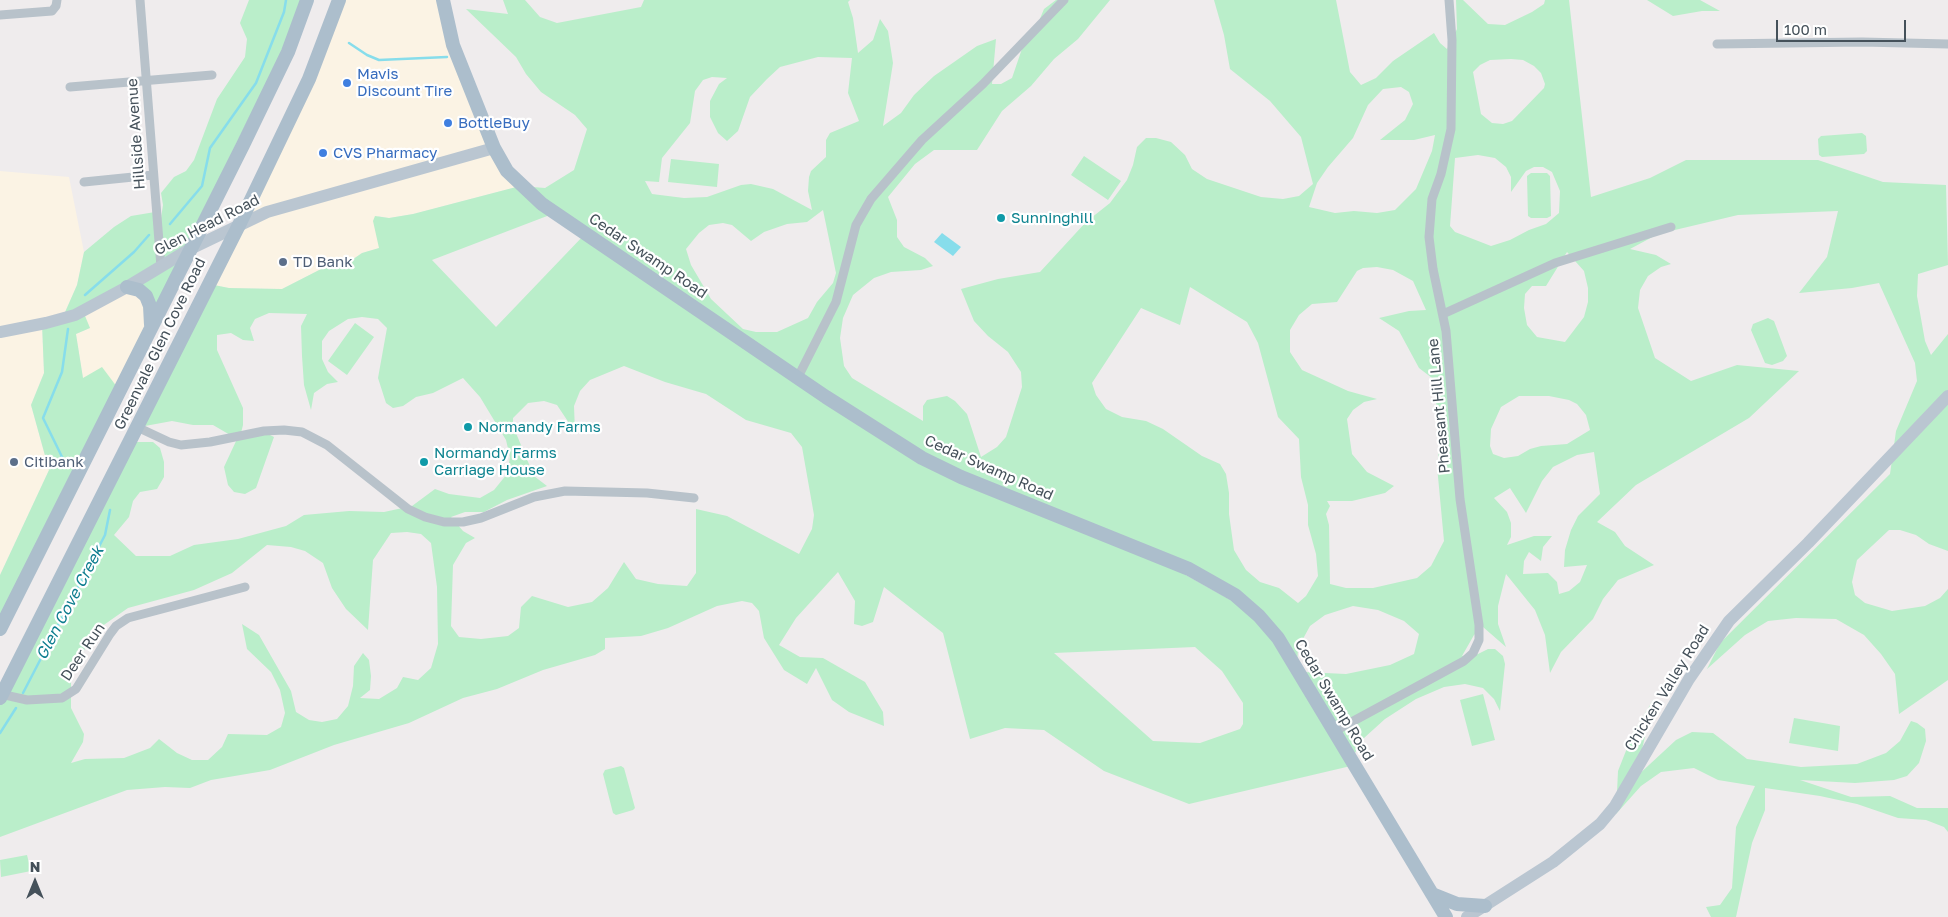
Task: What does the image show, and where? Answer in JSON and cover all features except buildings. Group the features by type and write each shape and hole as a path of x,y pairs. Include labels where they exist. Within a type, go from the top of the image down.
{"main road":[{"name":"Greenvale Glen Cove Road","path":"0,629 288,52 308,0"},
{"name":"Greenvale Glen Cove Road","path":"1,695 238,225 309,79 339,0"},
{"name":"Cedar Swamp Road","path":"444,0 453,45 494,148 507,171 542,204 798,377 922,458 961,477 1189,569 1235,594 1259,616 1278,638 1446,917"},
{"name":"Glen Head Road","path":"0,332 69,317 127,287 190,249 238,225 299,201 494,148"},
{"path":"127,287 142,292 149,301 151,329"},
{"name":"Chicken Valley Road","path":"1467,917 1553,862 1600,824 1615,806 1688,679 1729,620 1808,543 1948,396"},
{"path":"1432,894 1457,904 1485,906"}],"street":[{"path":"0,15 52,11 56,6 56,0"},
{"name":"Hillside Avenue","path":"140,0 161,267"},
{"path":"798,377 836,302 856,225 883,182 922,140 983,84 1064,0"},
{"name":"Pheasant Hill Lane","path":"1335,731 1464,661 1473,653 1479,640 1479,625 1460,499 1450,361 1443,314 1433,269 1429,218 1451,129 1452,40 1448,0"},
{"path":"1717,44 1853,42 1948,44"},
{"path":"70,87 146,79 212,75"},
{"path":"84,182 153,175"},
{"path":"1443,314 1554,263 1671,227"},
{"path":"137,427 169,442 181,445 210,442 264,431 284,430 302,432 327,445 408,509 425,518 444,522 463,522 481,518 534,496 565,492 647,493 694,498"},
{"name":"Deer Run","path":"1,695 27,700 62,698 76,689 110,634 128,618 245,587"}],"shaded area":[{"path":"339,0 443,0 474,103 520,186 413,214 389,218 378,216 379,248 362,253 346,264 325,267 282,289 229,288 207,284"},
{"path":"0,171 69,177 84,252 77,285 62,319 42,324 44,373 31,405 49,470 0,575"},
{"path":"135,289 151,317 120,391 83,378 76,334 90,328 82,311"}],"green space":[{"path":"249,0 307,0 151,317 135,289 83,311 90,328 76,334 83,378 102,367 120,391 0,629 0,575 49,470 31,405 44,373 42,324 62,319 77,285 84,252 114,227 131,216 155,212 161,218 163,205 161,193 174,177 186,171 194,160 217,99 245,57 247,39 240,23"},
{"path":"503,0 525,0 540,17 557,23 641,7 644,0 850,0 848,2 853,18 858,53 873,40 880,19 888,31 893,63 883,126 901,113 914,95 934,76 977,46 996,39 992,84 1001,84 1012,78 1026,37 1039,21 1044,9 1056,0 1110,0 1078,39 1054,59 1031,86 1002,111 977,150 934,150 915,164 888,197 897,220 897,237 904,247 925,258 933,266 921,270 891,272 874,278 853,295 843,318 840,338 844,366 852,378 923,421 923,406 927,400 947,396 955,401 967,414 981,457 997,447 1006,437 1022,387 1021,372 1008,352 988,336 974,321 961,289 998,279 1040,272 1086,222 1110,203 1127,180 1137,147 1146,138 1156,138 1171,142 1185,155 1192,169 1207,179 1261,197 1283,199 1299,196 1313,184 1301,137 1270,101 1230,69 1224,35 1214,0 1336,0 1350,72 1361,85 1376,78 1393,61 1434,33 1440,43 1447,49 1457,29 1456,0 1463,0 1488,24 1505,25 1532,12 1544,4 1545,0 1569,0 1591,197 1650,178 1686,160 1818,160 1883,182 1946,185 1948,265 1918,274 1917,296 1925,341 1931,355 1948,334 1948,551 1929,544 1916,535 1900,530 1889,530 1857,560 1852,582 1855,595 1865,603 1892,611 1925,606 1940,598 1948,589 1948,680 1899,714 1895,674 1864,635 1836,619 1796,618 1768,621 1745,635 1707,669 1720,643 1890,474 1896,431 1917,381 1915,363 1879,283 1852,288 1799,293 1827,257 1838,211 1738,215 1658,234 1630,249 1656,255 1671,264 1661,267 1648,276 1640,290 1638,308 1655,358 1691,381 1737,365 1799,371 1749,418 1636,485 1597,522 1615,532 1625,546 1654,565 1618,580 1603,599 1593,619 1561,652 1550,673 1545,635 1535,610 1506,574 1498,606 1498,624 1506,647 1483,627 1474,635 1462,656 1495,649 1503,656 1505,664 1500,711 1494,699 1483,688 1465,684 1444,687 1416,699 1385,719 1364,738 1355,753 1257,610 1136,547 1259,616 1355,765 1189,804 1104,771 1044,730 1005,728 970,739 943,633 884,587 873,622 862,626 854,624 855,601 838,572 796,618 779,645 800,657 823,658 865,682 883,712 884,726 849,712 832,700 816,668 807,684 784,670 764,638 759,611 752,603 742,601 717,606 668,628 641,636 605,638 605,649 595,655 543,670 497,689 463,698 409,723 334,745 270,770 211,780 190,788 165,787 127,790 0,837 0,699 136,442 153,442 160,448 164,462 164,477 157,489 140,492 133,501 129,517 114,535 136,556 170,556 194,545 238,539 286,526 304,515 349,511 384,512 412,506 435,489 449,494 480,498 494,490 507,474 510,457 506,440 480,397 463,378 433,393 416,397 403,406 393,408 386,403 378,378 387,328 378,319 362,317 348,319 329,331 322,341 322,359 328,372 338,382 327,384 314,393 311,410 304,385 302,356 301,326 307,314 269,313 255,319 250,328 254,341 243,340 231,333 217,335 217,350 243,408 241,433 268,434 274,437 256,488 245,494 234,492 228,485 224,467 237,439 213,425 193,425 172,421 145,426 145,417 209,284 229,288 282,289 325,267 346,264 362,253 379,248 373,221 375,216 389,218 413,214 520,186 545,188 574,170 587,129 575,115 541,92 526,74 516,57 466,9 508,14","holes":["818,57 852,58 848,93 859,121 830,133 826,140 826,157 811,171 809,177 808,191 812,210 773,189 751,184 741,185 707,197 684,198 652,194 645,181 659,182 662,158 690,123 695,91 703,80 712,77 727,78 719,84 710,101 710,117 718,133 727,141 738,131 750,97 780,67","1490,60 1523,60 1534,66 1541,73 1545,84 1544,88 1512,121 1503,124 1492,123 1481,114 1473,72 1480,65","1401,87 1409,92 1413,104 1405,120 1380,140 1414,140 1435,135 1432,151 1416,189 1395,210 1377,213 1354,211 1335,213 1309,207 1317,183 1353,138 1368,105 1383,89","1478,155 1495,158 1506,167 1511,177 1511,192 1526,171 1534,167 1543,167 1552,172 1560,191 1559,213 1546,224 1491,246 1455,232 1450,226 1455,158","823,210 836,273 833,283 817,302 808,318 777,332 756,332 743,329 711,299 691,265 686,249 699,233 709,225 723,223 732,225 751,241 764,232 787,224 807,222","555,213 585,234 496,327 432,260","1567,252 1584,271 1588,288 1588,302 1584,317 1565,342 1537,337 1527,325 1524,308 1525,294 1532,286 1546,286","1377,267 1393,270 1413,281 1426,310 1409,311 1379,318 1399,331 1419,368 1432,378 1441,434 1437,466 1444,541 1431,566 1417,578 1373,588 1346,588 1330,584 1329,525 1326,514 1330,506 1327,501 1352,501 1385,493 1394,486 1367,472 1352,454 1347,419 1353,410 1364,402 1377,399 1348,391 1302,370 1290,352 1290,330 1299,315 1312,304 1337,302 1357,271 1363,268","1190,287 1247,322 1258,343 1278,417 1299,439 1301,477 1308,505 1308,525 1316,554 1318,576 1306,596 1298,603 1279,588 1260,582 1246,570 1234,550 1226,474 1220,464 1202,456 1163,429 1146,421 1122,417 1106,409 1096,395 1092,383 1141,308 1180,325","624,366 665,382 706,394 746,420 791,433 802,447 814,515 812,529 799,554 727,516 696,509 696,573 687,586 658,584 636,579 624,562 608,588 592,602 568,607 532,596 521,607 519,628 508,636 481,639 459,637 451,626 453,565 466,543 475,538 463,531 451,517 465,512 484,512 507,500 547,486 534,476 513,426 513,418 528,403 544,401 557,405 575,432 574,406 580,391 590,380","1519,396 1549,396 1569,400 1577,404 1586,415 1590,430 1567,444 1541,446 1530,449 1518,456 1504,458 1493,454 1490,446 1491,429 1501,407","1594,452 1600,494 1578,516 1571,530 1565,550 1564,567 1587,565 1580,582 1569,591 1559,594 1557,582 1548,573 1523,574 1524,561 1529,552 1541,561 1543,547 1552,536 1534,536 1507,545 1511,537 1511,523 1507,512 1494,498 1510,488 1526,513 1542,481 1553,467 1577,455","407,532 421,534 431,543 437,587 438,644 431,668 418,680 403,677 397,688 379,699 360,698 370,690 371,676 369,660 363,653 354,666 353,686 348,706 337,719 322,722 309,720 296,712 291,691 259,635 242,624 247,649 271,672 280,690 285,713 281,727 267,735 228,734 222,747 208,760 192,760 177,753 159,739 150,748 124,758 85,759 71,763 83,742 84,734 71,708 71,677 83,652 98,629 128,608 194,590 232,573 267,545 291,547 305,551 323,563 332,588 346,609 368,630 373,560 391,533","1353,606 1378,610 1404,621 1419,634 1414,654 1390,665 1346,674 1304,672 1297,667 1298,648 1310,626 1325,615","1195,647 1222,671 1243,703 1243,724 1240,729 1200,743 1153,741 1054,653"]},
{"path":"1647,0 1700,0 1720,11 1702,11 1673,16"},
{"path":"1862,133 1866,136 1867,151 1864,154 1822,157 1819,155 1818,139 1821,136"},
{"path":"1084,156 1121,181 1108,200 1071,175"},
{"path":"671,159 719,164 717,187 668,182"},
{"path":"1531,173 1547,173 1550,176 1551,216 1547,218 1531,218 1528,216 1527,176"},
{"path":"1768,318 1774,321 1787,356 1783,361 1772,365 1765,363 1751,330 1753,324"},
{"path":"355,323 374,337 347,375 328,361"},
{"path":"1483,694 1495,740 1472,746 1460,700"},
{"path":"1653,700 1636,777 1676,740 1692,732 1713,733 1747,759 1801,767 1857,764 1886,753 1900,741 1911,721 1917,723 1925,729 1926,741 1919,763 1907,776 1894,780 1855,783 1800,780 1851,797 1890,796 1917,808 1948,808 1948,832 1944,827 1926,820 1898,818 1857,804 1820,796 1765,788 1765,810 1752,843 1736,917 1711,917 1706,907 1720,905 1732,888 1736,827 1755,786 1718,780 1694,768 1661,772 1641,786 1616,814 1618,771 1633,733"},
{"path":"1794,718 1840,726 1838,751 1789,743"},
{"path":"621,766 624,768 635,808 616,815 613,813 603,774 605,770"},
{"path":"27,855 31,871 1,877 0,860"}],"water":[{"path":"942,233 961,247 953,256 934,242"}],"waterway":[{"name":"Glen Cove Creek","path":"170,224 202,186 210,148 256,83 284,12 286,0"},
{"path":"349,43 367,55 379,60 447,57"},
{"name":"Glen Cove Creek","path":"85,295 134,252 149,235"},
{"name":"Glen Cove Creek","path":"65,463 43,418 62,372 68,329"},
{"name":"Glen Cove Creek","path":"23,693 105,535 110,510"},
{"name":"Glen Cove Creek","path":"0,733 16,708"}],"place":[{"name":"Mavis Discount Tire","path":"347,83"},
{"name":"BottleBuy","path":"448,123"},
{"name":"CVS Pharmacy","path":"323,153"},
{"name":"Sunninghill","path":"1001,218"},
{"name":"TD Bank","path":"283,262"},
{"name":"Normandy Farms","path":"468,427"},
{"name":"Citibank","path":"14,462"},
{"name":"Normandy Farms Carriage House","path":"424,462"}]}
